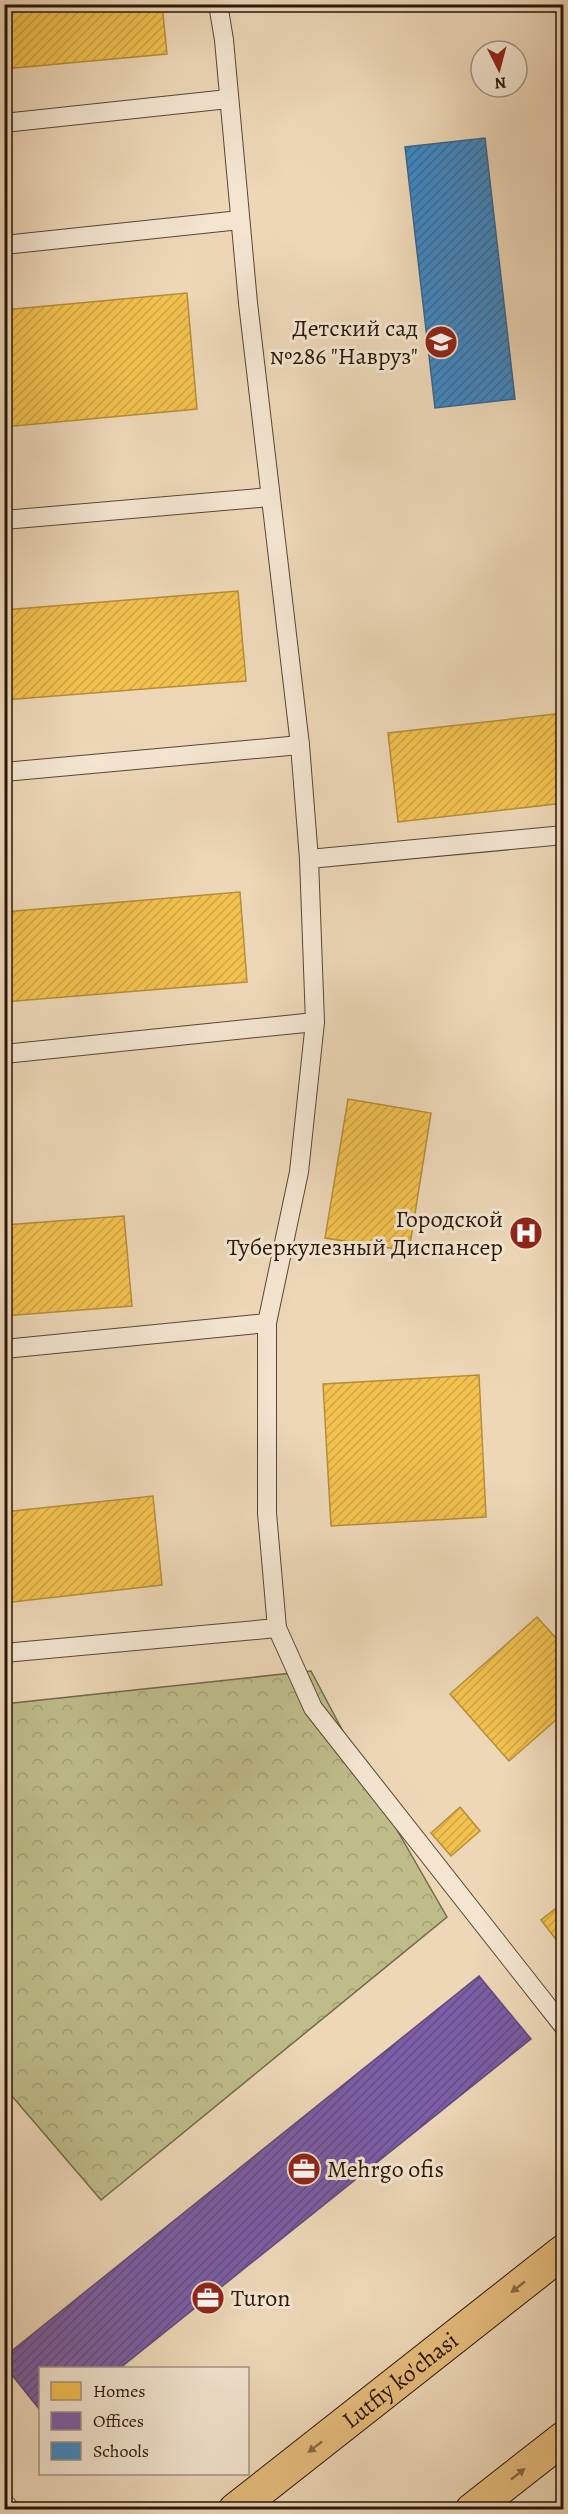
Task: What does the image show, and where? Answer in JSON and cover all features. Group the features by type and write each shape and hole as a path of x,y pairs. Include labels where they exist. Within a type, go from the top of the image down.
{"main road":[{"name":"Lutfiy ko'chasi","path":"235,2510 564,2251"},
{"path":"473,2509 564,2438"}],"lane":[{"path":"218,4 224,40 240,220 270,497 300,745 309,859 315,1022 299,1172 267,1323 267,1514 277,1628 313,1708 564,2027"},
{"path":"4,123 228,99"},
{"path":"4,245 240,220"},
{"path":"4,520 270,497"},
{"path":"4,772 300,745"},
{"path":"309,859 564,835"},
{"path":"4,1054 315,1022"},
{"path":"4,1349 267,1323"},
{"path":"4,1653 277,1628"},
{"path":"4,2502 11,2510"}],"green space":[{"path":"311,1671 374,1790 447,1917 101,2200 5,2088 4,1704"}],"building: Homes":[{"path":"4,4 162,4 167,54 4,69"},
{"path":"187,293 197,409 4,427 4,310"},
{"path":"238,591 246,681 4,700 4,610"},
{"path":"564,713 564,803 398,822 388,733"},
{"path":"240,892 247,982 4,1002 4,912"},
{"path":"348,1099 431,1113 409,1251 325,1238"},
{"path":"124,1216 132,1306 4,1316 4,1225"},
{"path":"479,1375 486,1517 331,1526 323,1384"},
{"path":"153,1496 162,1585 4,1603 4,1512"},
{"path":"537,1617 564,1647 564,1713 509,1761 450,1694"},
{"path":"460,1807 480,1831 451,1856 431,1833"},
{"path":"564,1902 564,1950 541,1920"}],"building: Offices":[{"name":"Mehrgo ofis","path":"479,1976 531,2039 121,2367 39,2367 39,2409 4,2365 4,2357"}],"building: Schools":[{"path":"485,138 515,399 435,408 405,147"}],"place":[{"name":"Детский сад №286 \"Навруз\"","path":"441,342"},
{"name":"Городской Туберкулезный Диспансер","path":"526,1233"},
{"name":"Mehrgo ofis","path":"304,2169"},
{"name":"Turon","path":"208,2298"}]}
